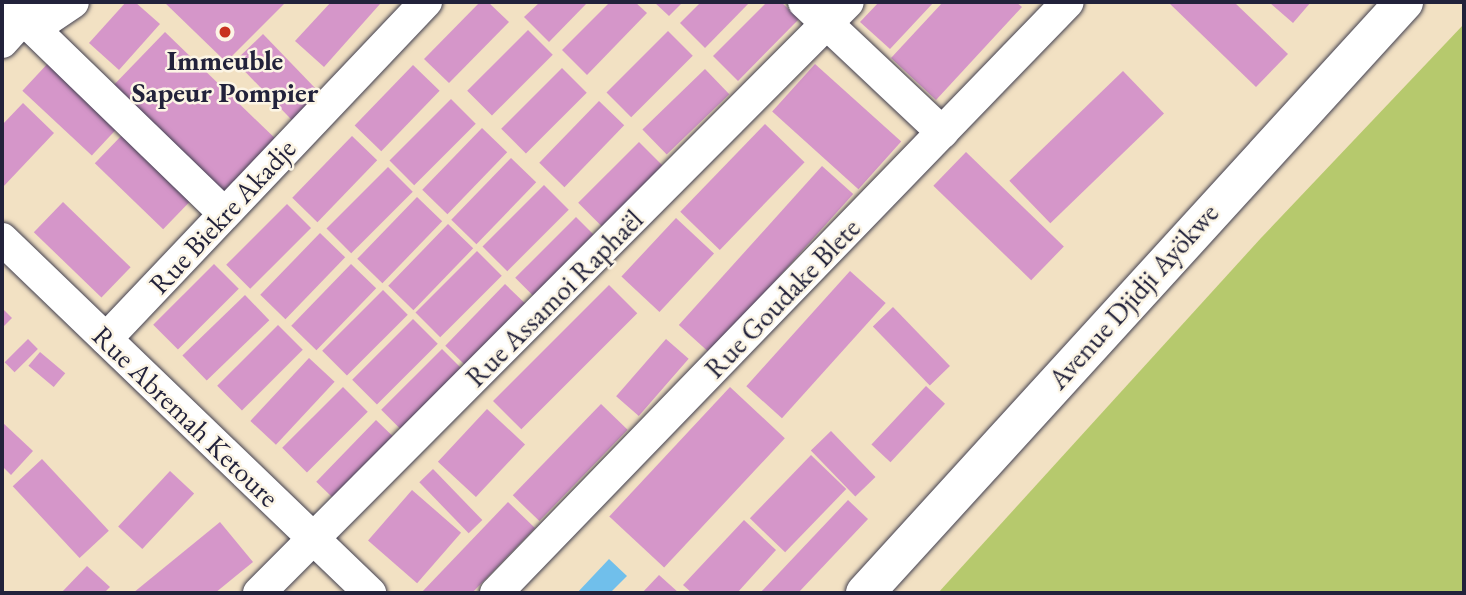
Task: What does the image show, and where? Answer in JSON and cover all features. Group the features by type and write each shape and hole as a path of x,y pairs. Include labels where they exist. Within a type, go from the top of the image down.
{"street":[{"path":"15,10 48,19 73,2"},
{"name":"Rue Biekre Akadje","path":"106,339 426,2"},
{"path":"804,2 837,12 942,132"},
{"name":"Rue Goudake Blete","path":"496,593 1068,2"},
{"name":"Avenue Djidji Ayökwe","path":"865,593 1404,2"},
{"path":"2,42 15,10"},
{"path":"15,10 224,213"},
{"name":"Rue Assamoi Raphaël","path":"259,593 837,12"},
{"name":"Rue Abremah Ketoure","path":"2,239 370,593"}],"green space":[{"path":"1464,24 1464,593 938,593 1261,238"}],"water":[{"path":"609,559 627,576 610,593 577,593"}],"building":[{"path":"126,2 135,2 160,24 119,70 89,43"},
{"name":"Immeuble Sapeur Pompier","path":"164,2 286,2 226,62"},
{"path":"331,2 380,4 324,67 295,41"},
{"path":"480,2 488,2 509,22 449,83 424,59"},
{"path":"540,2 588,2 549,42 524,17"},
{"path":"610,2 635,2 647,13 587,75 562,50"},
{"path":"654,2 683,2 669,16"},
{"path":"701,2 750,2 705,48 680,23"},
{"path":"767,2 781,2 799,19 738,81 713,56"},
{"path":"879,2 934,2 890,49 860,22"},
{"path":"943,2 1016,2 1022,7 936,100 891,58"},
{"path":"1168,2 1234,2 1288,54 1256,87"},
{"path":"1269,2 1311,2 1293,23"},
{"path":"528,30 553,55 492,116 467,91"},
{"path":"668,31 693,56 631,117 606,93"},
{"path":"165,32 275,138 219,197 109,90"},
{"path":"263,34 322,95 294,122 235,61"},
{"path":"51,60 120,125 92,156 22,91"},
{"path":"815,64 901,142 858,189 772,112"},
{"path":"413,65 440,91 381,151 355,125"},
{"path":"562,68 587,93 526,154 501,129"},
{"path":"705,69 729,94 667,155 642,129"},
{"path":"1123,71 1164,113 1050,223 1009,181"},
{"path":"451,99 476,124 414,185 389,161"},
{"path":"599,101 624,125 564,187 539,163"},
{"path":"23,103 54,133 2,188 2,125"},
{"path":"765,124 805,162 720,250 680,212"},
{"path":"482,128 507,152 447,214 422,190"},
{"path":"124,133 192,199 163,229 95,163"},
{"path":"352,136 377,160 317,222 292,198"},
{"path":"639,142 664,167 603,228 578,203"},
{"path":"966,152 1064,246 1031,280 933,186"},
{"path":"511,158 536,182 476,244 451,220"},
{"path":"822,166 853,194 710,353 679,325"},
{"path":"388,167 413,192 351,253 326,229"},
{"path":"544,185 569,210 507,271 482,247"},
{"path":"417,197 442,221 382,283 357,259"},
{"path":"63,202 131,267 101,298 34,232"},
{"path":"287,204 311,228 250,289 226,265"},
{"path":"576,217 601,242 540,303 515,278"},
{"path":"676,218 714,253 659,312 621,277"},
{"path":"448,224 473,248 413,310 388,286"},
{"path":"320,233 345,257 285,319 260,295"},
{"path":"477,251 502,276 440,337 415,313"},
{"path":"214,264 239,289 178,350 153,325"},
{"path":"351,264 376,288 316,350 291,326"},
{"path":"850,271 886,303 782,418 746,386"},
{"path":"505,284 530,308 470,370 445,346"},
{"path":"609,285 637,313 521,429 493,401"},
{"path":"383,290 408,315 347,376 322,351"},
{"path":"245,295 269,320 207,381 182,355"},
{"path":"893,307 950,366 930,385 873,326"},
{"path":"2,308 12,318 2,328"},
{"path":"413,319 438,344 377,405 352,380"},
{"path":"278,325 303,350 242,411 217,386"},
{"path":"28,339 38,349 15,372 5,362"},
{"path":"666,339 689,359 639,416 616,396"},
{"path":"442,349 467,374 406,435 381,410"},
{"path":"40,352 65,373 54,387 28,366"},
{"path":"309,358 335,382 276,445 250,421"},
{"path":"926,386 945,404 890,462 871,445"},
{"path":"343,387 368,412 307,473 282,448"},
{"path":"730,387 785,438 664,568 609,516"},
{"path":"601,404 628,430 539,521 513,495"},
{"path":"487,409 525,444 476,497 438,462"},
{"path":"376,420 400,443 340,505 316,482"},
{"path":"2,422 33,451 11,475 2,466"},
{"path":"831,431 875,477 855,496 811,450"},
{"path":"811,455 846,489 785,552 750,518"},
{"path":"42,459 109,531 80,558 13,486"},
{"path":"433,469 482,520 469,533 419,482"},
{"path":"170,471 194,494 142,549 118,527"},
{"path":"412,490 461,533 417,583 368,541"},
{"path":"848,500 868,519 798,593 760,593"},
{"path":"508,502 535,528 472,593 421,593"},
{"path":"744,520 776,550 737,593 692,593 683,585"},
{"path":"220,522 253,562 215,593 133,593"},
{"path":"87,566 110,587 104,593 61,593"},
{"path":"659,575 679,593 642,593"}],"place":[{"name":"Immeuble Sapeur Pompier","path":"225,32"}]}
